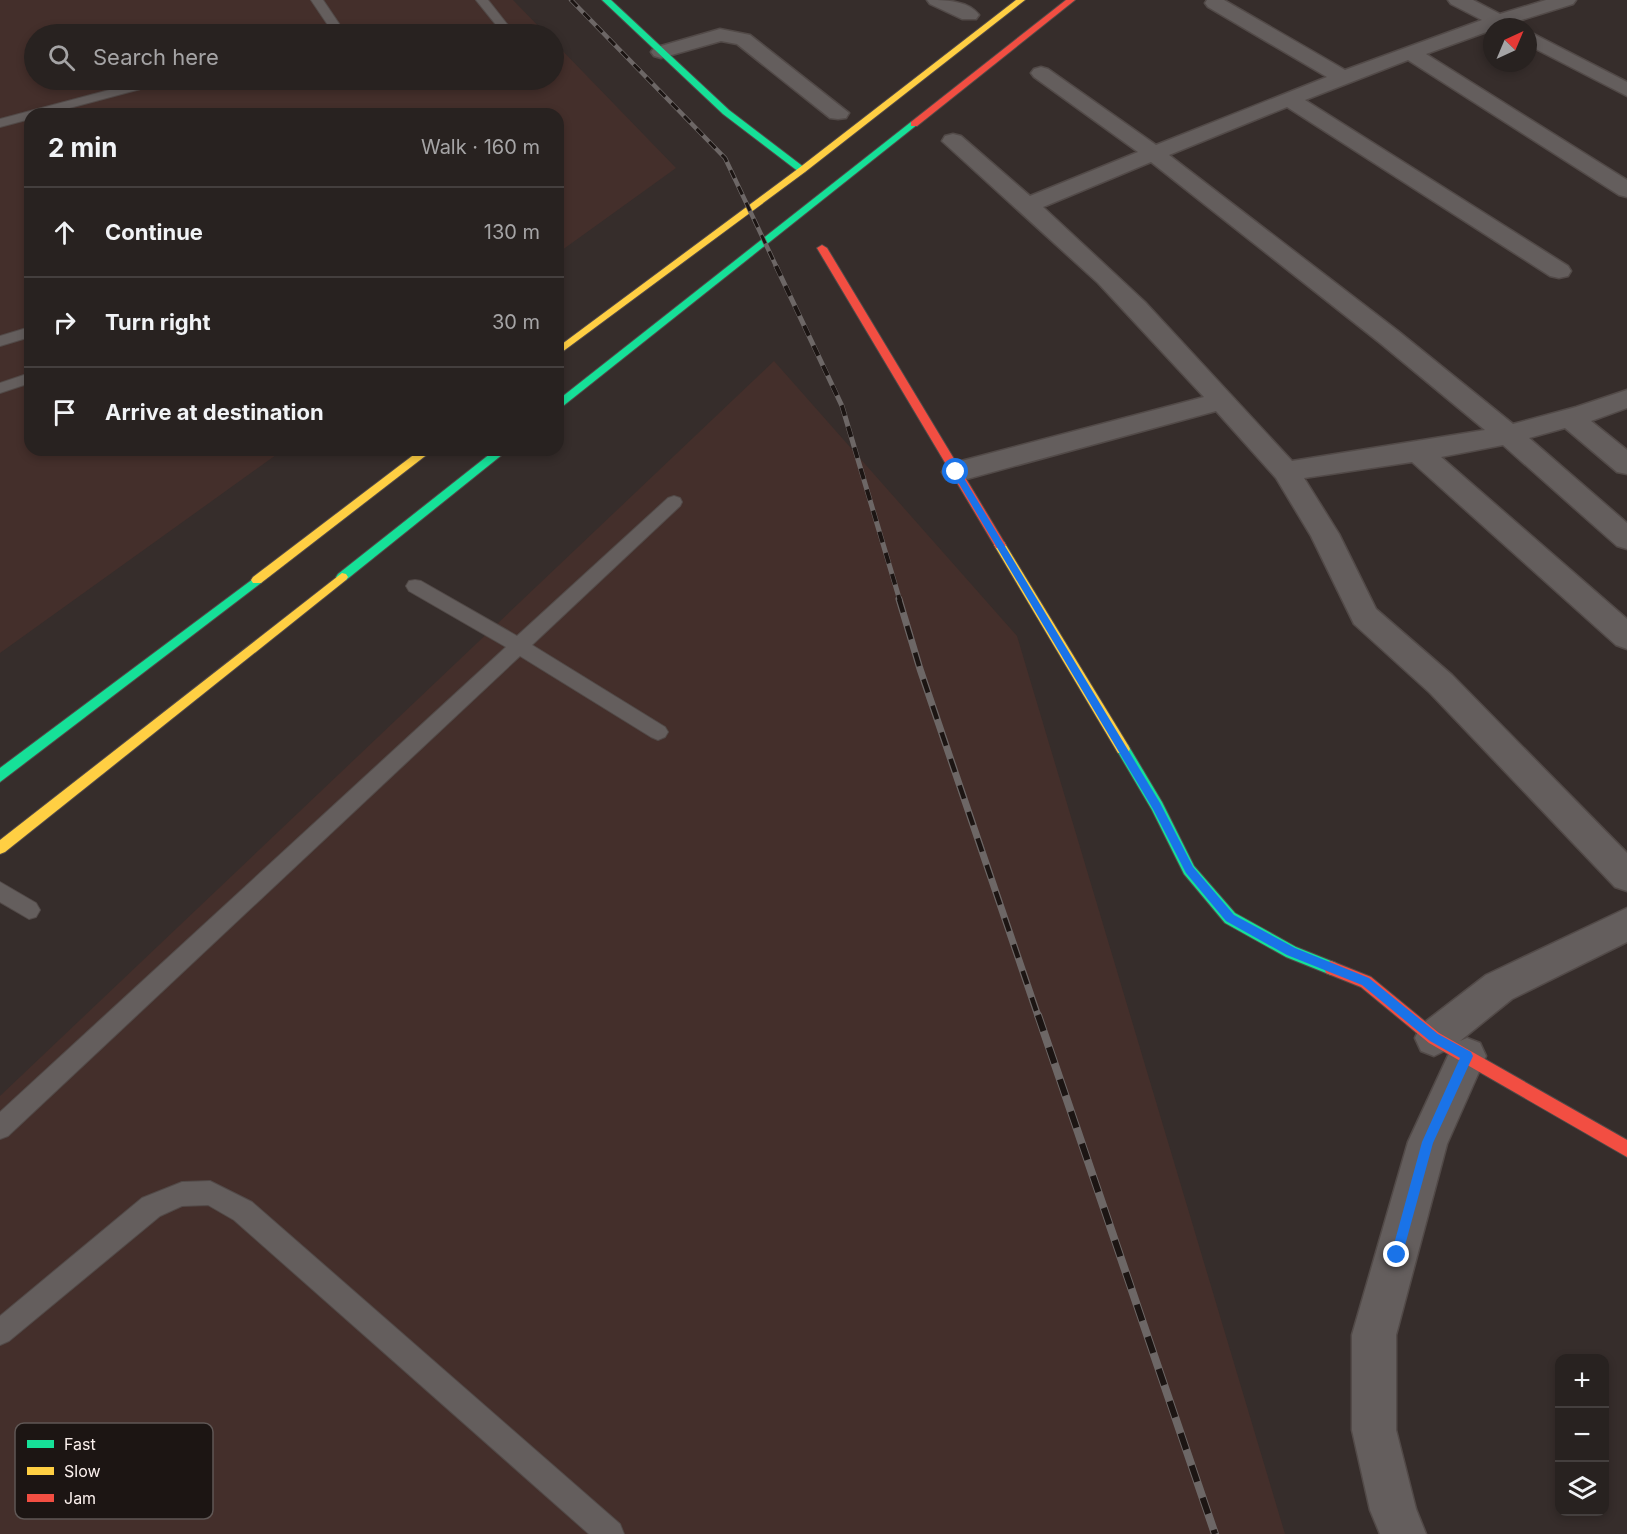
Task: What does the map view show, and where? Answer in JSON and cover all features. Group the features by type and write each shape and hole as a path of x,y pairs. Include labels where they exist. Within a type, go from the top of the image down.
{"main road":[{"path":"606,0 726,112 802,170"},
{"path":"564,348 802,170 1021,0"},
{"path":"564,401 1071,0"},
{"path":"822,248 1157,806 1189,870 1230,918 1291,952 1366,982 1451,1047 1627,1149"},
{"path":"0,776 419,456"},
{"path":"0,848 494,456"}],"street":[{"path":"937,0 969,15"},
{"path":"1458,0 1492,18"},
{"path":"1519,18 1566,0"},
{"path":"1215,3 1342,77"},
{"path":"1029,206 1152,152 1342,77 1409,52 1483,30"},
{"path":"661,52 720,35 743,39 838,113"},
{"path":"1537,42 1627,90"},
{"path":"1409,52 1627,190"},
{"path":"1041,73 1152,152 1370,323 1509,436 1627,539"},
{"path":"1289,99 1559,271"},
{"path":"953,141 1029,206 1107,278 1163,335 1286,471 1325,534 1365,616 1441,684 1627,876"},
{"path":"1286,471 1509,436 1627,399"},
{"path":"956,472 1222,401"},
{"path":"1570,418 1627,465"},
{"path":"1418,452 1627,637"},
{"path":"1403,1534 1393,1510 1374,1430 1374,1335 1428,1142 1451,1047 1499,987 1627,924"}],"lane":[{"path":"316,0 330,24"},
{"path":"482,0 501,24"},
{"path":"54,108 122,90"},
{"path":"0,123 24,116"},
{"path":"0,341 24,334"},
{"path":"0,388 24,380"},
{"path":"0,1128 674,502"},
{"path":"415,586 519,646 658,732"},
{"path":"0,891 28,910"},
{"path":"0,1332 151,1207 182,1194 210,1193 243,1211 610,1534"}],"shaded area":[{"path":"0,0 513,0 536,24 24,24 24,90 564,90 564,52 676,168 564,249 564,108 24,108 24,456 275,456 0,653"},
{"path":"774,361 1017,636 1285,1534 0,1534 0,1096"}],"railway":[{"path":"571,0 725,158 777,268"},
{"path":"776,266 842,406 900,601"},
{"path":"899,599 920,669 1038,1016"},
{"path":"1038,1015 1215,1534"}],"traffic: fast":[{"path":"606,0 726,112 802,170"},
{"path":"564,401 914,124"},
{"path":"342,577 494,456"},
{"path":"0,776 257,580"},
{"path":"1123,749 1157,806 1189,870 1230,918 1291,952 1331,968"}],"traffic: slow":[{"path":"564,348 802,170 1021,0"},
{"path":"257,580 419,456"},
{"path":"1000,545 1123,749"},
{"path":"0,848 342,577"}],"traffic: jam":[{"path":"914,124 1071,0"},
{"path":"822,248 1000,545"},
{"path":"1331,968 1366,982 1434,1038 1627,1149"}],"route":[{"path":"956,472 1157,806 1189,870 1230,918 1291,952 1366,982 1434,1038 1467,1056 1428,1142 1397,1255"}]}
